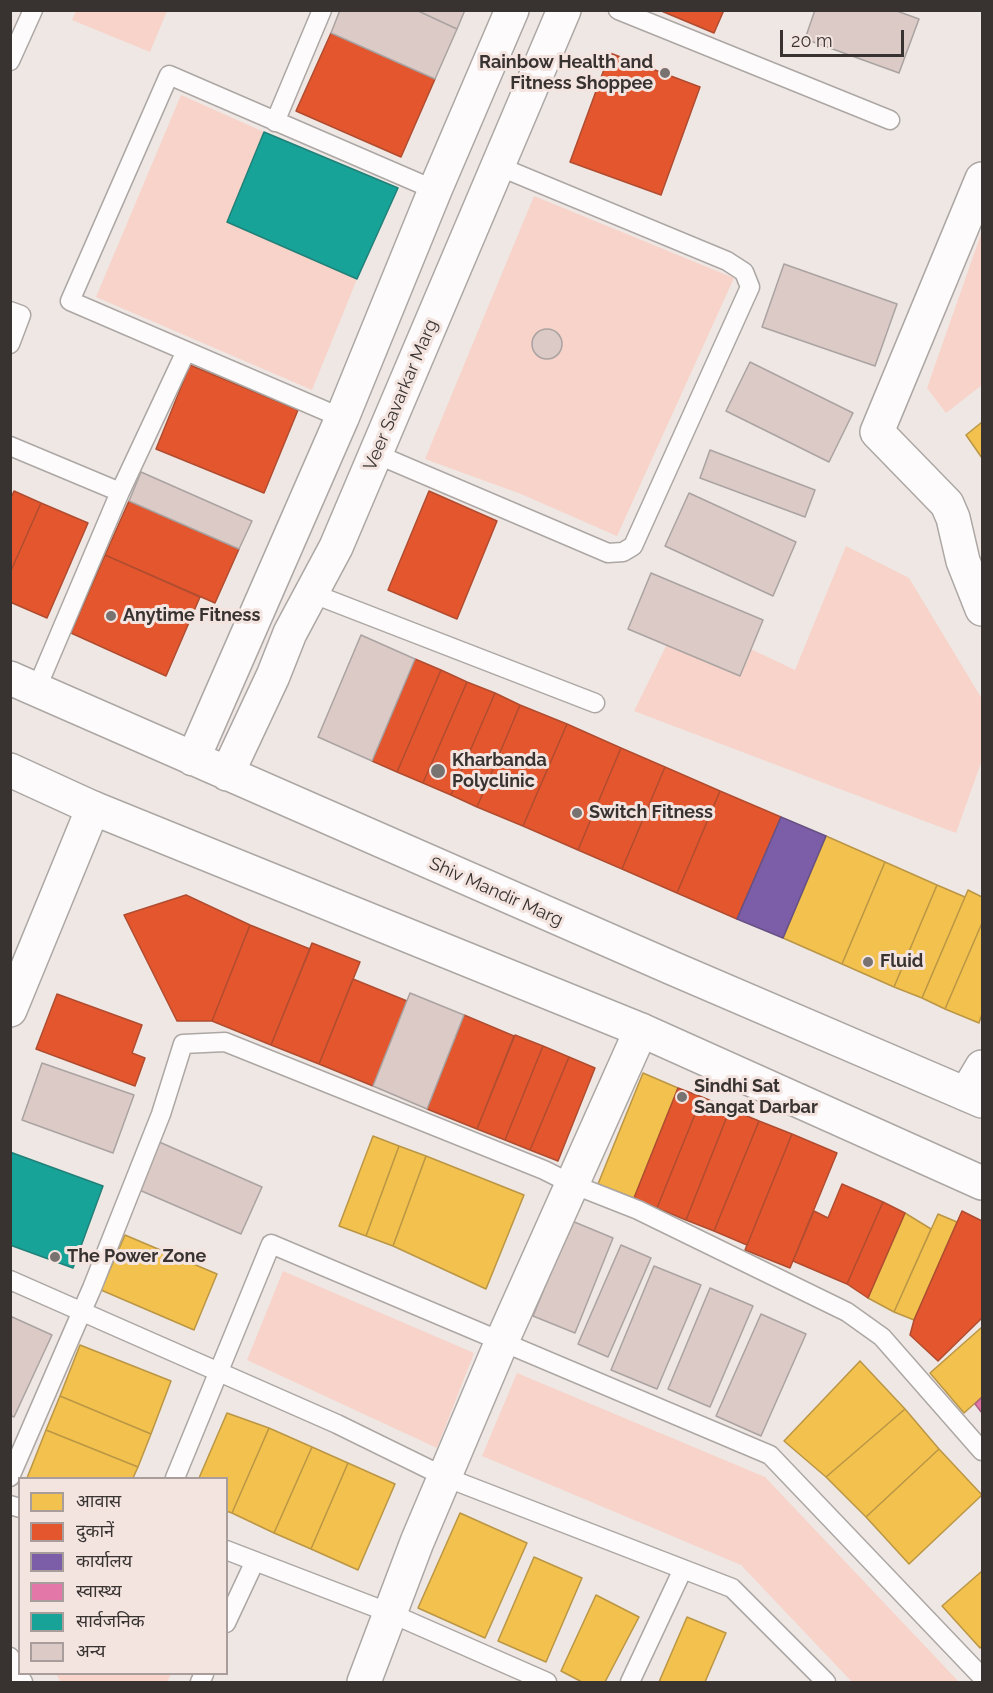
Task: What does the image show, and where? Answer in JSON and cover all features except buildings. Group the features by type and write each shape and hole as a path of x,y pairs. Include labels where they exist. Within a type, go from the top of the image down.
{"street":[{"path":"193,759 342,418 435,190 512,10"},
{"name":"Veer Savarkar Marg","path":"227,774 273,676 290,633 336,547 564,10"},
{"path":"982,179 877,432 947,504 953,518 963,561 982,609"},
{"name":"Shiv Mandir Marg","path":"23,684 661,964 977,1087"},
{"path":"10,770 93,808 641,1030 982,1183"},
{"path":"10,1010 93,808"},
{"path":"364,1683 417,1542 502,1341 641,1030"}],"lane":[{"path":"10,61 33,10"},
{"path":"275,122 322,10"},
{"path":"618,10 890,120"},
{"path":"342,418 70,301 169,75 435,190"},
{"path":"376,454 608,553 623,552 633,546 750,287 744,272 728,261 498,166"},
{"path":"10,311 21,315 10,344"},
{"path":"23,684 120,492 186,351"},
{"path":"10,446 120,492"},
{"path":"311,593 595,703"},
{"path":"10,1477 81,1312 161,1114 183,1044 225,1042 638,1210 847,1312 882,1337 982,1451"},
{"path":"176,1477 271,1244 770,1455 982,1677"},
{"path":"10,1280 338,1424 445,1477 732,1588 826,1683"},
{"path":"228,1551 390,1613 547,1683"},
{"path":"228,1619 255,1561"},
{"path":"630,1683 683,1569"},
{"path":"10,1657 23,1683"}],"shaded area":[{"path":"76,10 167,11 150,52 72,20"},
{"path":"181,95 264,132 227,222 357,279 312,390 96,297"},
{"path":"534,196 734,278 617,536 521,494 425,459"},
{"path":"981,234 982,385 946,413 927,388"},
{"path":"846,546 909,578 982,699 982,760 956,833 634,711 681,616 795,670"},
{"path":"283,1271 474,1353 437,1448 247,1360"},
{"path":"517,1373 765,1477 959,1682 852,1682 741,1565 482,1456"},
{"path":"57,1675 170,1675 167,1682 61,1682"}],"place":[{"name":"Rainbow Health and Fitness Shoppee","path":"665,73"},
{"name":"Anytime Fitness","path":"111,616"},
{"name":"Kharbanda Polyclinic","path":"438,771"},
{"name":"Switch Fitness","path":"577,813"},
{"name":"Fluid","path":"868,962"},
{"name":"Sindhi Sat Sangat Darbar","path":"682,1097"},
{"name":"The Power Zone","path":"55,1257"}]}
